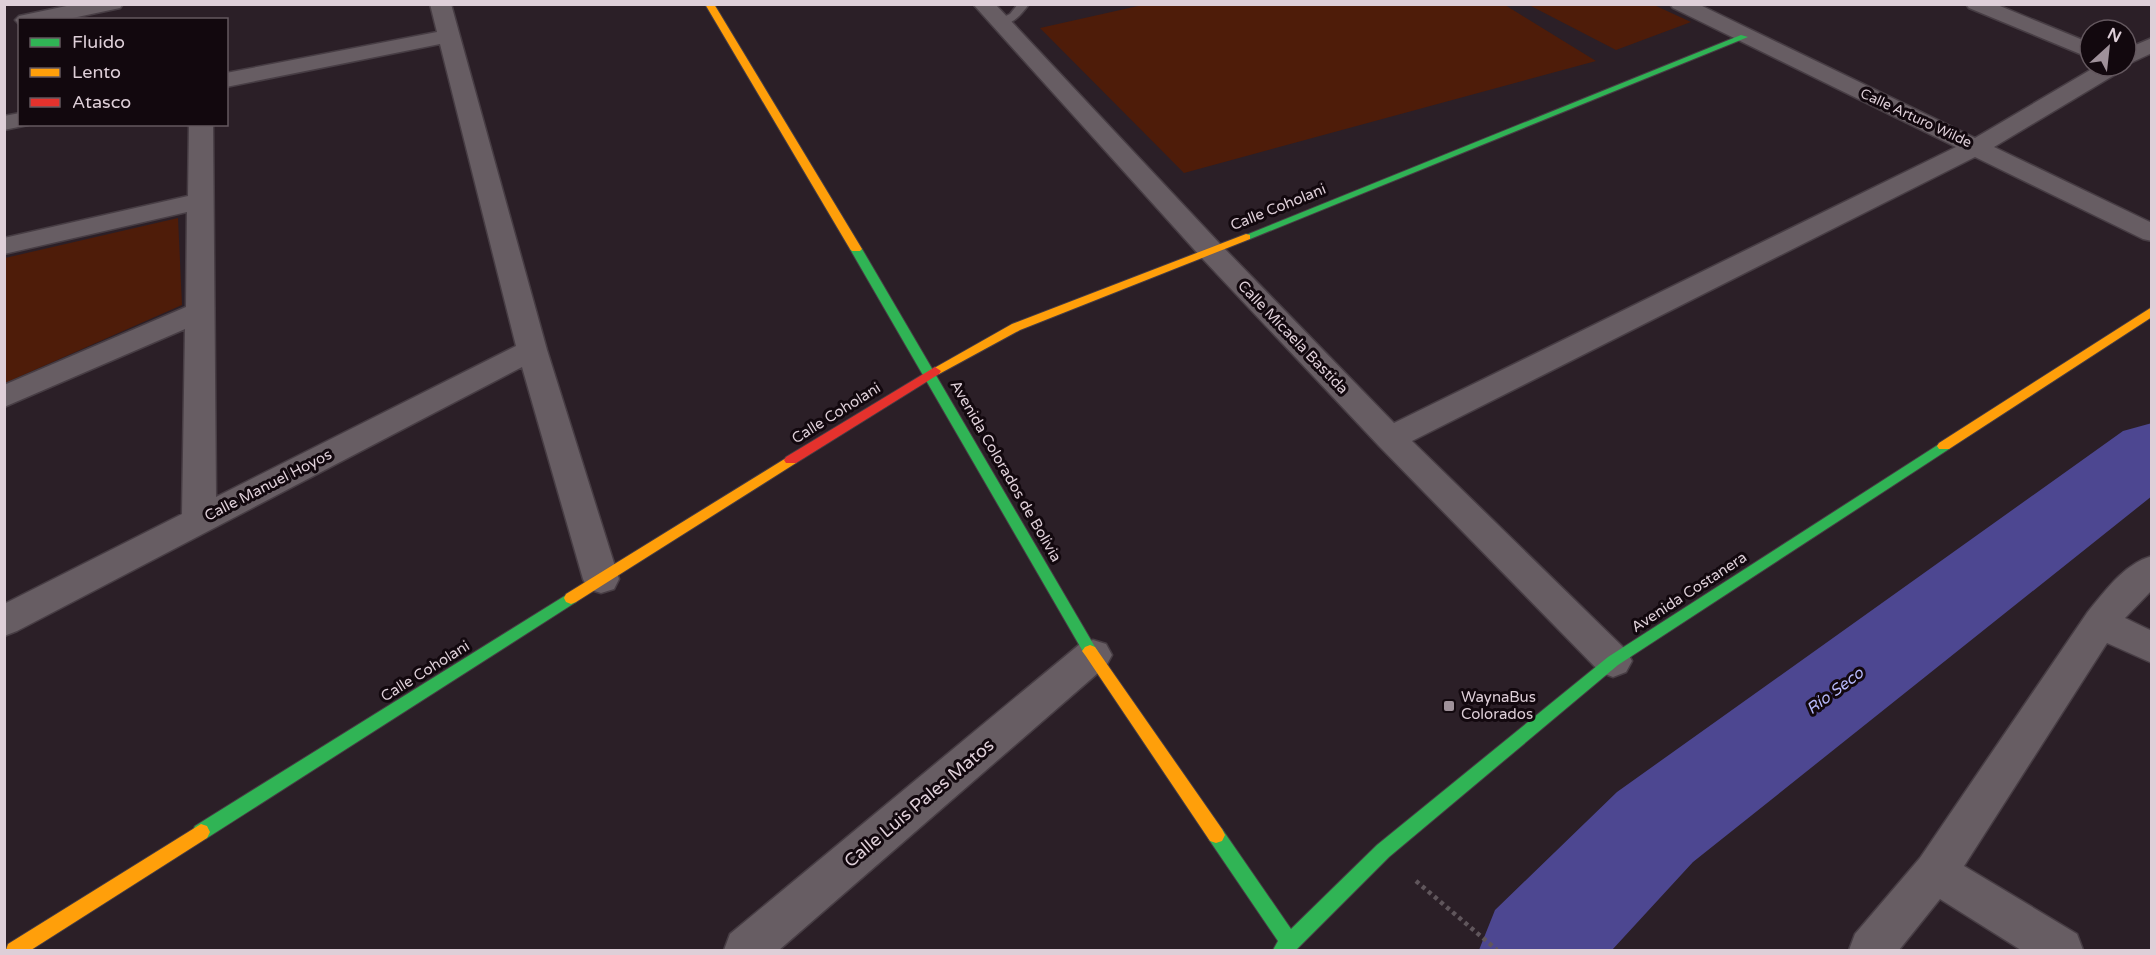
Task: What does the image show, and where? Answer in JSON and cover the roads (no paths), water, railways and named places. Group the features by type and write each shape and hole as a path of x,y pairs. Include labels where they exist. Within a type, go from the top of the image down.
{"street":[{"path":"37,18 113,4"},
{"path":"440,4 532,350 601,579"},
{"name":"Avenida Colorados de Bolivia","path":"709,4 930,374 1093,655 1286,947"},
{"name":"Calle Arturo Wilde","path":"1680,4 2151,233"},
{"path":"1976,4 2078,46"},
{"name":"Calle Micaela Bastida","path":"992,13 1211,251 1390,438 1613,661"},
{"path":"228,80 447,36"},
{"name":"Calle Coholani","path":"15,951 601,579 930,374 1016,327 1744,37"},
{"path":"1390,438 1976,147 2093,78"},
{"path":"199,521 201,126"},
{"path":"4,246 201,201"},
{"name":"Avenida Costanera","path":"1286,947 1383,851 1613,661 2151,311"},
{"path":"4,397 200,312"},
{"name":"Calle Manuel Hoyos","path":"4,621 532,350"},
{"path":"1871,951 1935,872 2100,623 2143,587"},
{"path":"2100,623 2151,648"},
{"name":"Calle Luis Pales Matos","path":"746,951 1093,655"},
{"path":"1935,872 2061,951"}],"lane":[{"path":"992,13 1014,16 1024,4"}],"waterway":[{"name":"Río Seco","path":"1536,950 1655,827 2152,452"}],"place":[{"name":"WaynaBus Colorados","path":"1449,706"}]}
